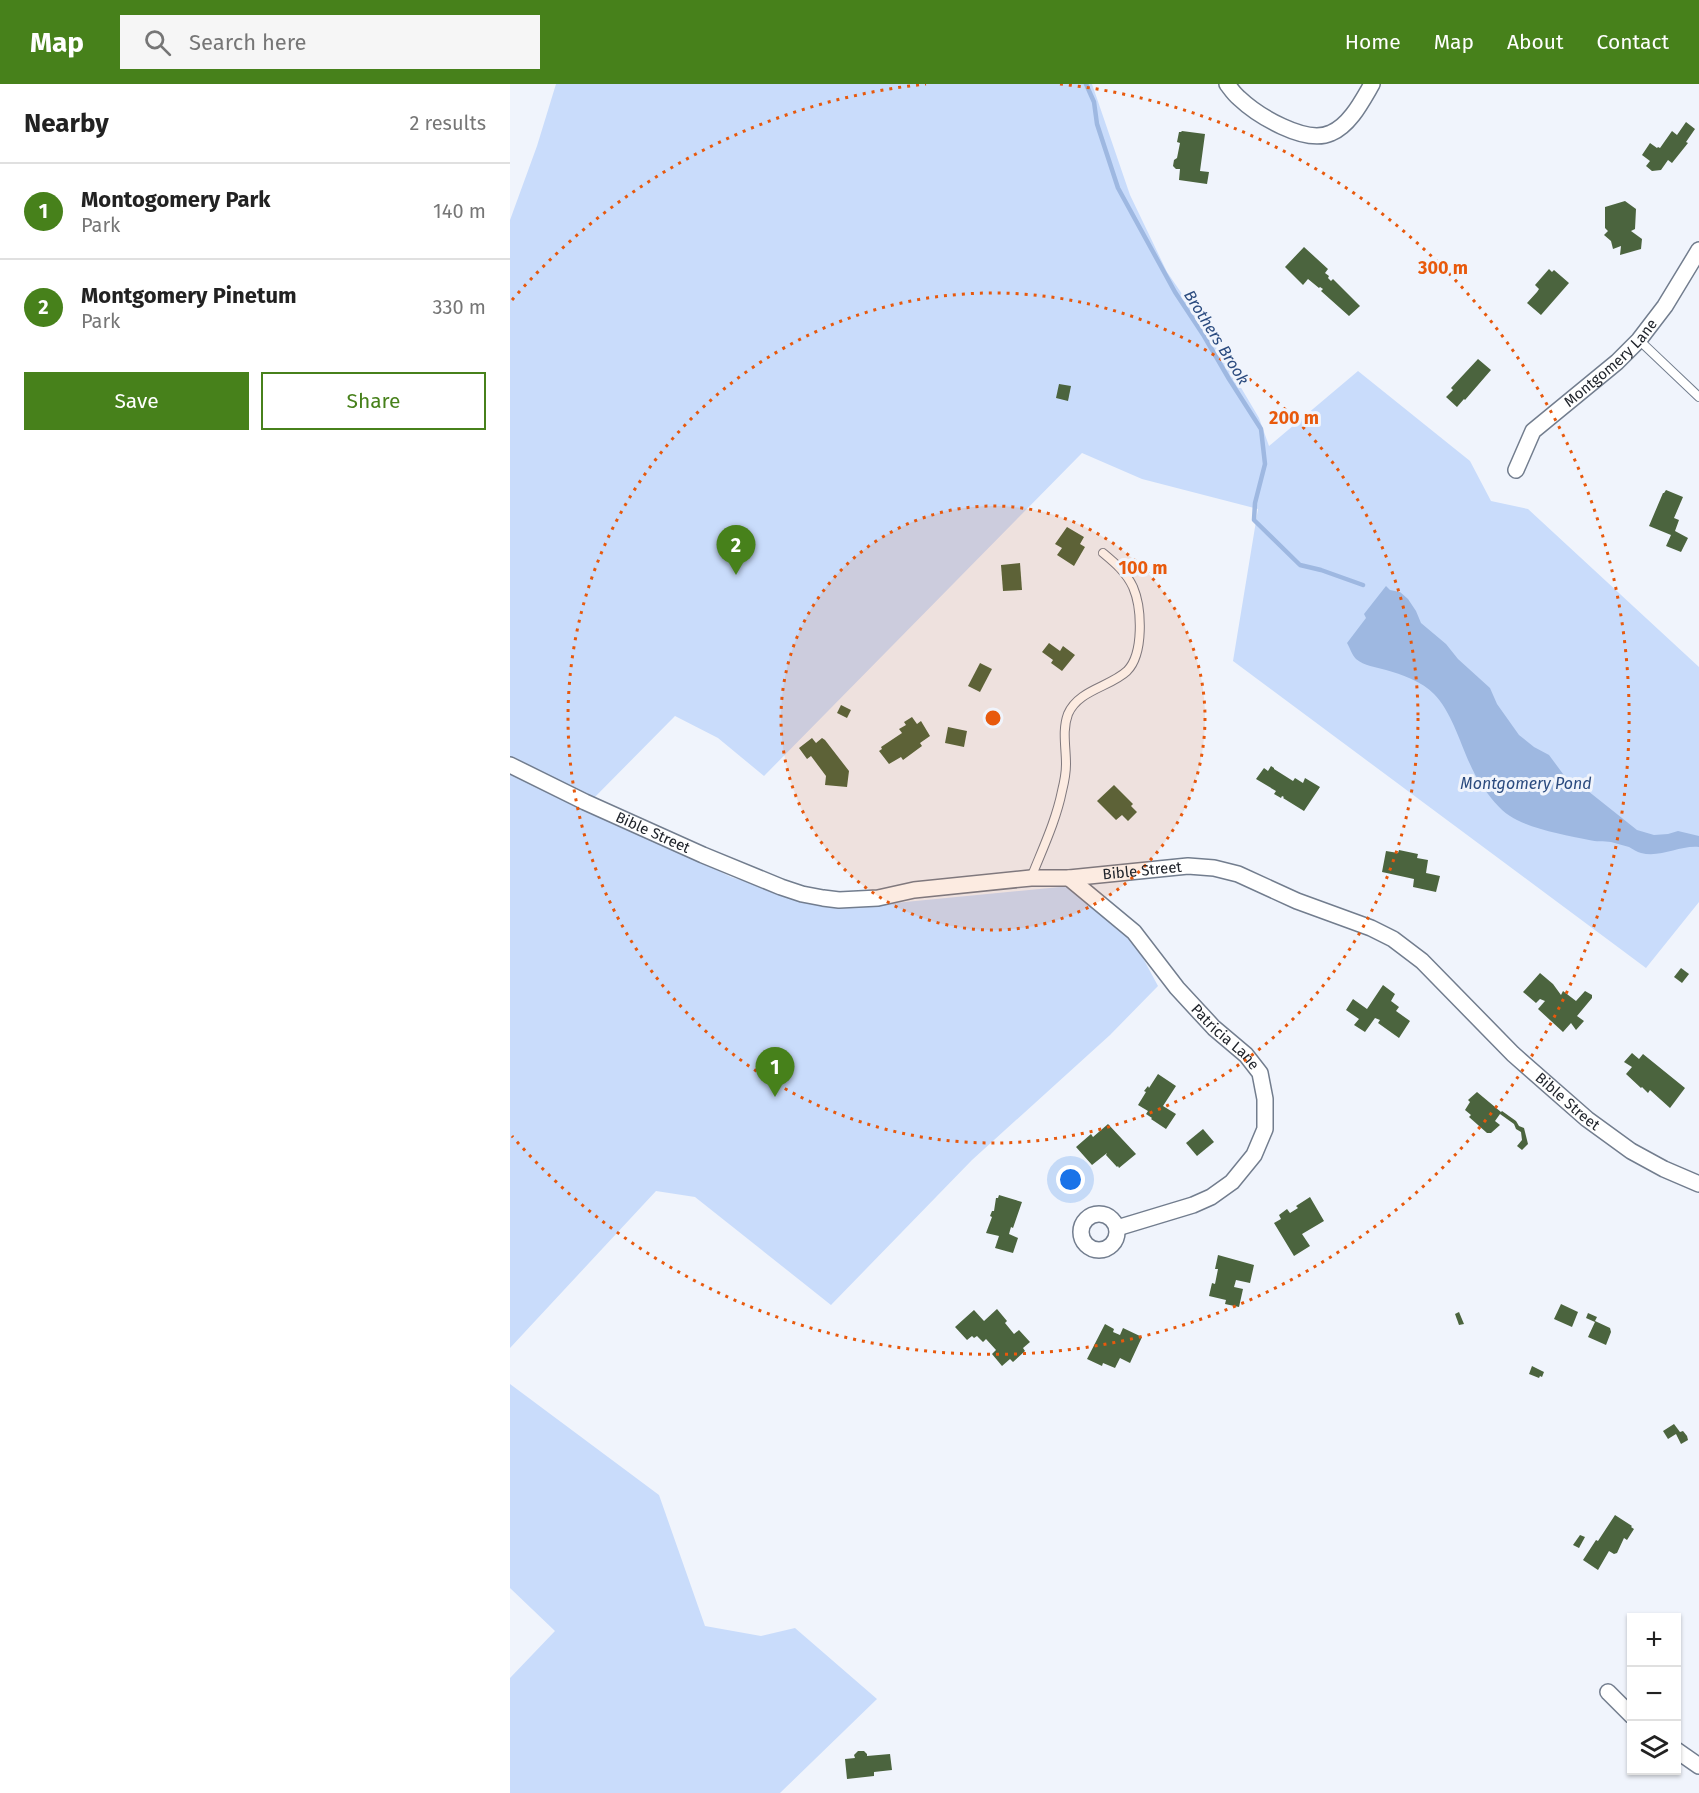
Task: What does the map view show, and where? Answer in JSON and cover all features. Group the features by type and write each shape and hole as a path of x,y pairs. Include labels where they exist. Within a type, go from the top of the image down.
{"street":[{"path":"1227,84 1236,96 1270,121 1315,136 1330,134 1342,126 1353,114 1372,84"},
{"name":"Montgomery Lane","path":"1516,470 1533,432 1640,340 1665,306 1699,250"},
{"name":"Bible Street","path":"510,765 585,802 703,855 802,894 839,900 878,898 914,890 1031,878 1069,878 1188,866 1214,868 1238,874 1297,901 1382,933 1405,947 1422,961 1513,1054 1596,1125 1622,1145 1649,1161 1699,1184"},
{"name":"Patricia Lane","path":"1069,878 1134,932 1177,988 1214,1028 1246,1055 1260,1073 1265,1099 1265,1129 1254,1155 1232,1182 1211,1197 1193,1205 1117,1228"},
{"path":"1608,1692 1627,1711"},
{"path":"1681,1753 1699,1766"}],"lane":[{"path":"1640,340 1699,397"},
{"path":"1031,878 1062,792 1066,766 1065,730 1069,712 1080,698 1127,671 1137,655 1140,640 1138,611 1133,588 1122,569 1103,553"}],"shaded area":[{"path":"556,84 1092,84 1130,195 1167,272 1208,332 1259,418 1269,446 1358,371 1470,461 1491,501 1528,509 1699,667 1699,902 1646,968 1233,661 1258,509 1142,479 1082,453 764,776 718,738 675,716 587,805 731,877 803,899 864,906 1081,885 1107,917 1136,945 1158,986 1110,1035 972,1160 831,1305 695,1197 656,1191 510,1348 510,220 537,146"},
{"path":"510,1384 659,1495 705,1626 761,1636 795,1628 877,1699 780,1793 510,1793 510,1678 555,1631 510,1588"}],"water":[{"name":"Montgomery Pond","path":"1386,586 1390,590 1400,592 1408,599 1421,623 1446,644 1458,659 1490,688 1497,704 1519,735 1549,755 1569,782 1588,791 1637,830 1654,835 1678,831 1699,836 1699,847 1656,854 1641,853 1611,842 1592,841 1538,828 1518,821 1506,813 1482,786 1448,714 1434,694 1412,679 1363,663 1352,653 1347,643 1366,618 1364,614"}],"building":[{"path":"1686,122 1695,129 1686,142 1688,143 1672,163 1668,160 1661,170 1652,171 1646,166 1650,161 1642,155 1650,143 1660,148 1672,131 1677,135"},
{"path":"1179,132 1205,134 1200,171 1209,172 1207,184 1179,180 1180,169 1173,166 1180,143 1177,142"},
{"path":"1625,201 1636,209 1635,229 1631,231 1642,239 1641,249 1620,255 1621,246 1613,249 1611,241 1604,235 1608,231 1605,228 1605,207"},
{"path":"1304,247 1328,269 1325,273 1329,276 1328,278 1331,281 1333,279 1360,306 1349,316 1321,291 1323,289 1308,279 1303,285 1285,267"},
{"path":"1549,269 1552,272 1554,270 1569,283 1541,315 1527,303 1539,289 1535,285"},
{"path":"1478,359 1491,370 1457,407 1446,397 1453,390 1451,388"},
{"path":"1059,384 1071,386 1068,401 1056,398"},
{"path":"1666,490 1683,497 1674,518 1679,520 1675,531 1688,538 1681,552 1666,546 1671,535 1649,526"},
{"path":"1067,527 1084,537 1080,544 1085,547 1074,566 1057,555 1062,548 1055,544"},
{"path":"1020,563 1022,590 1003,591 1001,565"},
{"path":"1049,643 1060,651 1063,646 1075,655 1062,671 1042,652"},
{"path":"980,663 992,669 980,692 968,686"},
{"path":"841,705 851,710 847,718 837,713"},
{"path":"912,717 917,724 921,721 930,736 920,743 922,746 903,760 901,757 889,764 879,751 881,747 902,733 899,729 906,725 904,722"},
{"path":"948,727 967,731 964,747 945,743"},
{"path":"812,738 816,743 822,738 825,740 849,771 847,787 825,785 826,776 811,756 807,759 799,748"},
{"path":"1271,766 1293,781 1295,778 1303,783 1305,778 1320,787 1304,811 1284,797 1281,798 1274,794 1276,791 1256,779 1264,768 1268,771"},
{"path":"1114,785 1133,804 1131,806 1137,812 1128,821 1122,815 1116,820 1097,801"},
{"path":"1399,850 1418,854 1417,858 1428,860 1426,873 1440,876 1436,892 1413,887 1414,879 1382,872 1386,851 1398,853"},
{"path":"1681,968 1689,974 1682,983 1674,977"},
{"path":"1540,973 1553,984 1561,995 1563,991 1576,1001 1585,991 1592,995 1577,1016 1584,1021 1576,1030 1571,1023 1563,1032 1538,1009 1545,1001 1540,999 1536,1003 1523,992"},
{"path":"1383,985 1395,994 1391,1001 1399,1007 1396,1011 1410,1021 1399,1038 1378,1023 1380,1020 1375,1018 1365,1032 1354,1025 1359,1019 1346,1010 1353,999 1367,1009"},
{"path":"1632,1053 1639,1059 1643,1054 1685,1088 1670,1108 1650,1090 1648,1093 1626,1074 1632,1067 1624,1062"},
{"path":"1158,1074 1176,1086 1163,1106 1176,1114 1166,1129 1151,1119 1146,1114 1148,1111 1138,1105 1146,1092 1144,1091 1148,1086 1149,1088"},
{"path":"1477,1092 1524,1128 1528,1144 1522,1150 1517,1146 1522,1140 1521,1132 1500,1114 1495,1121 1500,1125 1491,1133 1487,1133 1469,1117 1471,1115 1465,1110 1470,1102 1468,1100"},
{"path":"1108,1124 1136,1154 1119,1168 1106,1155 1107,1153 1092,1165 1076,1147 1091,1134 1093,1137"},
{"path":"1203,1129 1214,1142 1197,1156 1186,1143"},
{"path":"999,1195 1022,1202 1009,1234 1018,1238 1013,1253 995,1248 999,1236 986,1233 996,1198"},
{"path":"1310,1197 1324,1221 1302,1234 1310,1246 1294,1256 1274,1223 1281,1219 1279,1215 1287,1209 1290,1213"},
{"path":"1218,1255 1254,1265 1250,1283 1236,1280 1234,1287 1243,1289 1239,1307 1225,1304 1226,1300 1209,1296 1212,1283 1215,1284"},
{"path":"1561,1304 1578,1312 1572,1327 1554,1319"},
{"path":"997,1309 1014,1334 1019,1330 1030,1342 1023,1348 1025,1351 1013,1362 1010,1359 1002,1366 992,1354 996,1350 986,1339 983,1342 977,1336 974,1338 972,1336 967,1340 955,1327 974,1310 984,1321"},
{"path":"1459,1312 1464,1324 1459,1325 1455,1314"},
{"path":"1588,1313 1597,1317 1595,1321 1610,1328 1611,1332 1606,1345 1588,1337 1595,1322 1586,1318"},
{"path":"1105,1324 1120,1335 1123,1328 1142,1337 1130,1363 1120,1358 1115,1368 1103,1363 1102,1366 1087,1359"},
{"path":"1532,1366 1544,1372 1542,1377 1529,1374"},
{"path":"1674,1424 1680,1432 1683,1431 1688,1440 1681,1444 1676,1434 1668,1439 1663,1431"},
{"path":"1615,1515 1634,1529 1627,1540 1624,1538 1617,1553 1609,1551 1598,1570 1583,1560"},
{"path":"1580,1535 1585,1537 1579,1548 1573,1545"},
{"path":"858,1751 864,1751 867,1756 890,1754 892,1770 874,1772 874,1776 847,1779 845,1759 855,1758 854,1755"}],"waterway":[{"name":"Brothers Brook","path":"1086,84 1094,102 1097,124 1118,188 1175,292 1261,429 1265,464 1255,503 1254,520 1300,565 1363,585"}],"place":[{"name":"Montgomery Pinetum","path":"736,575"},
{"name":"Montogomery Park","path":"775,1097"}]}
